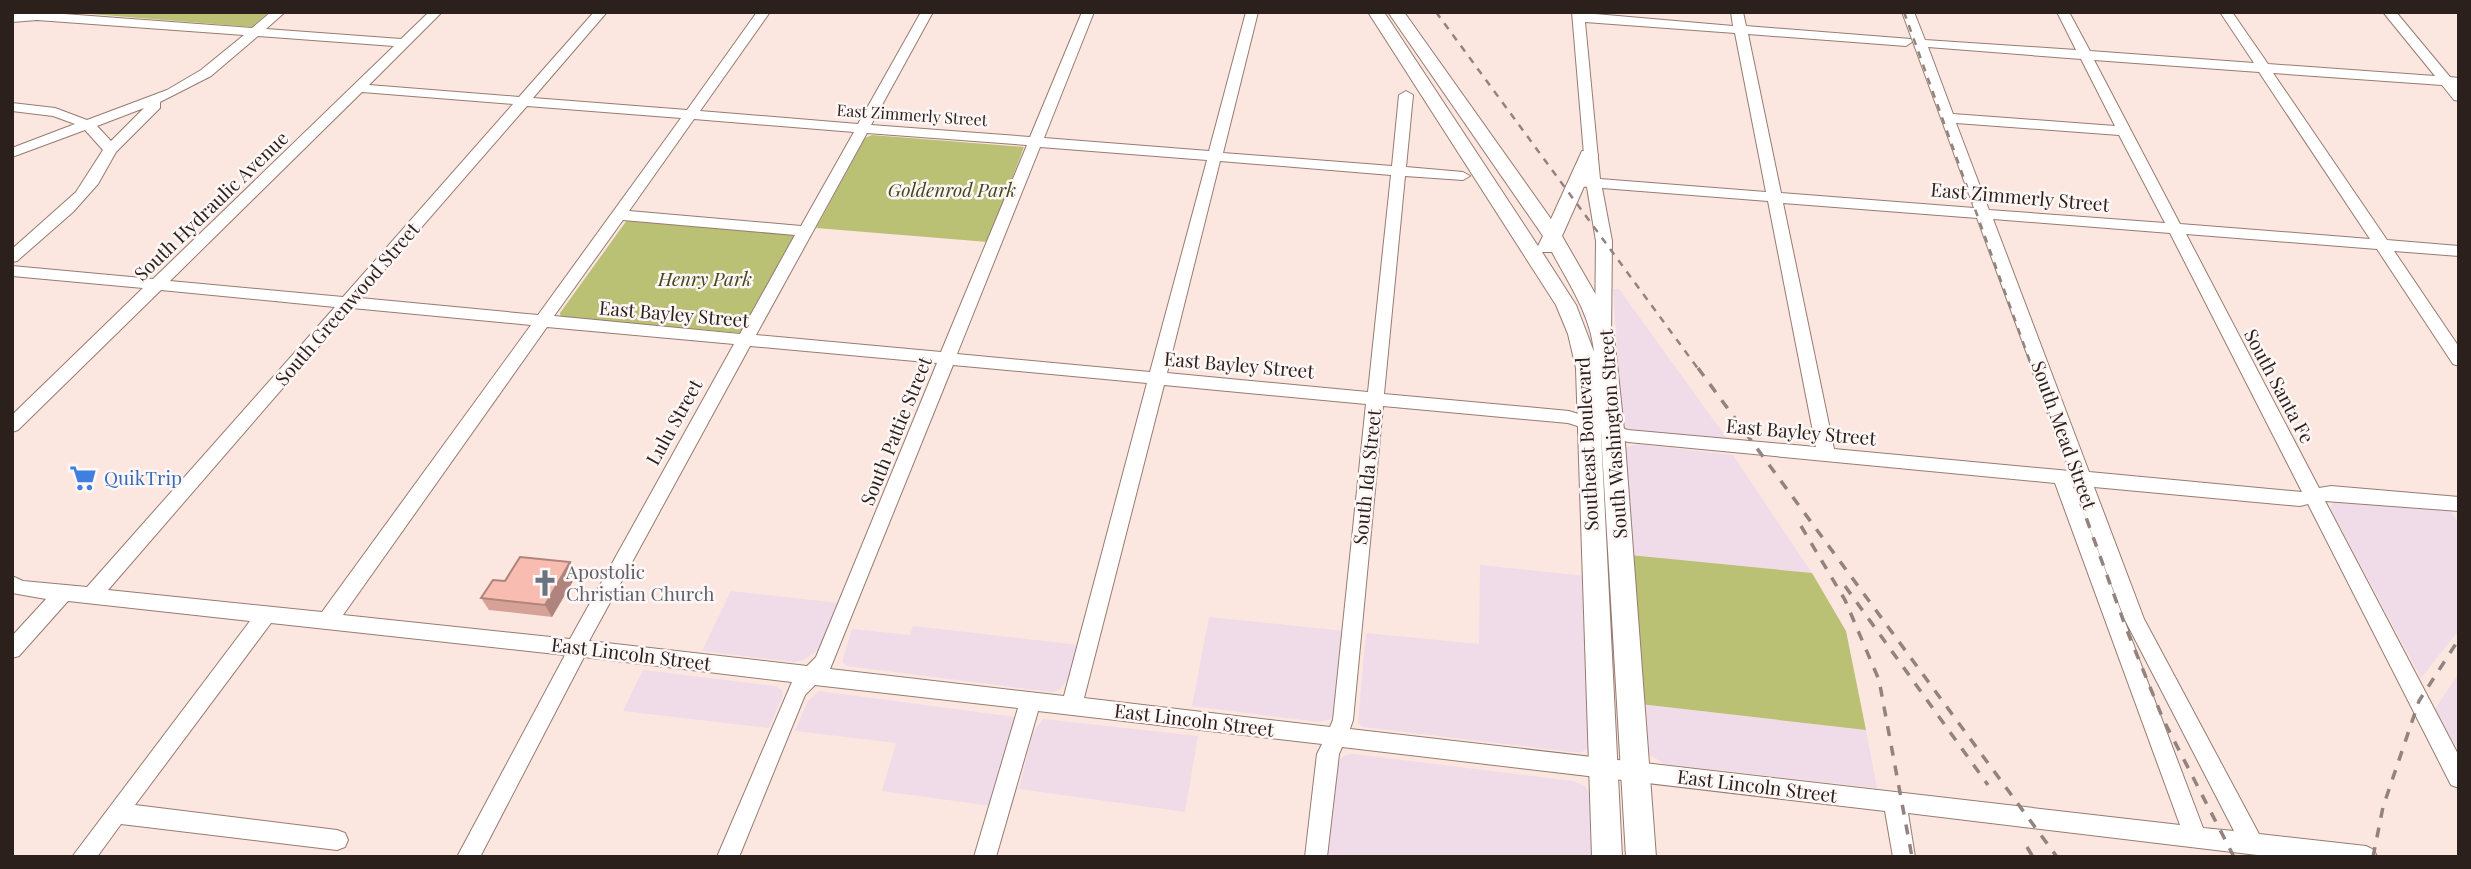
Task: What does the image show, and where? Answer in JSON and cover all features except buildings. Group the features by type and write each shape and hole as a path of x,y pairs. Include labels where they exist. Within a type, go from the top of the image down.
{"main road":[{"name":"Southeast Boulevard","path":"1376,12 1546,273 1566,305 1579,334 1587,368 1587,423 1603,768"},
{"name":"Southeast Boulevard","path":"1396,12 1552,235 1586,295 1603,335"},
{"path":"1546,273 1546,249 1552,235 1587,183 1589,155"},
{"name":"South Washington Street","path":"1603,335 1613,430 1641,857"},
{"path":"1603,768 1607,857"}],"street":[{"path":"12,153 163,97 206,72 279,12"},
{"name":"South Hydraulic Avenue","path":"12,426 436,12"},
{"name":"South Greenwood Street","path":"92,596 601,12"},
{"path":"328,620 764,12"},
{"name":"Lulu Street","path":"468,857 572,665 582,633 927,12"},
{"name":"South Pattie Street","path":"727,857 797,690 824,662 1088,12"},
{"path":"1072,706 1252,12"},
{"path":"1737,12 1828,456"},
{"name":"South Mead Street","path":"1908,12 1913,42 1948,118 1982,212 2196,839"},
{"name":"South Santa Fe","path":"2063,12 2459,778"},
{"path":"2226,12 2459,360"},
{"path":"2389,12 2452,82 2459,97"},
{"path":"1589,155 1579,15 1741,30 2452,82"},
{"path":"12,18 37,16 405,43"},
{"name":"East Zimmerly Street","path":"358,89 1463,176"},
{"name":"South Ida Street","path":"1316,857 1328,754 1343,720 1406,95"},
{"path":"12,257 56,221 100,170 110,150 163,97"},
{"path":"12,107 69,116 88,124 110,150"},
{"path":"1948,118 2124,131"},
{"name":"East Zimmerly Street","path":"1587,183 2459,251"},
{"name":"South Washington Street","path":"1587,183 1604,241 1603,335"},
{"path":"618,215 806,231"},
{"name":"East Bayley Street","path":"12,271 1569,418 1628,436 1828,456 2300,499 2330,493 2459,504"},
{"name":"South Mead Street","path":"2071,478 2135,621 2252,844"},
{"name":"East Lincoln Street","path":"15,587 577,648 2367,857"},
{"path":"12,650 63,593"},
{"path":"83,857 267,613"},
{"path":"985,857 1030,701"},
{"path":"1895,803 1904,857"},
{"path":"117,813 337,840"}],"shaded area":[{"path":"1613,289 1619,289 1728,440 1634,432 1623,426"},
{"path":"1637,444 1733,455 1812,573 1630,555 1625,448"},
{"path":"2335,500 2450,511 2459,524 2459,630 2421,678 2330,508"},
{"path":"1480,565 1585,576 1593,738 1588,748 1581,753 1363,727 1358,723 1366,633 1479,644"},
{"path":"731,591 840,603 821,649 803,660 794,662 702,651"},
{"path":"1209,617 1345,631 1338,707 1332,719 1318,722 1192,706"},
{"path":"913,626 1079,645 1072,673 1059,690 1052,692 847,666 842,662 852,629 910,635"},
{"path":"643,670 775,686 782,690 783,695 769,728 623,711"},
{"path":"2459,673 2459,752 2435,709"},
{"path":"819,691 1015,717 1016,723 991,806 882,791 896,743 795,731 808,701"},
{"path":"1640,704 1866,730 1877,788 1665,764 1646,753"},
{"path":"1043,719 1198,736 1185,812 1019,789 1033,732"},
{"path":"1345,755 1573,781 1585,786 1590,794 1596,857 1327,856 1339,760"}],"green space":[{"path":"65,12 269,12 252,27"},
{"name":"Goldenrod Park","path":"872,135 1024,147 988,242 816,228 865,138"},
{"name":"Henry Park","path":"627,220 795,235 741,333 561,318 560,313"},
{"path":"1630,555 1812,573 1846,631 1866,730 1640,704"}],"railway":[{"path":"1436,12 1699,370"},
{"path":"1904,12 2033,370"},
{"path":"1698,368 2057,857"},
{"path":"2032,368 2126,628 2163,719 2234,857"},
{"path":"1801,526 1845,600 1879,680 1912,857"},
{"path":"1845,586 1988,785"},
{"path":"2373,857 2383,807 2419,701 2459,639"},
{"path":"2027,847 2033,857"}],"place":[{"name":"QuikTrip","path":"83,478"},
{"name":"Apostolic Christian Church","path":"545,583"}]}
